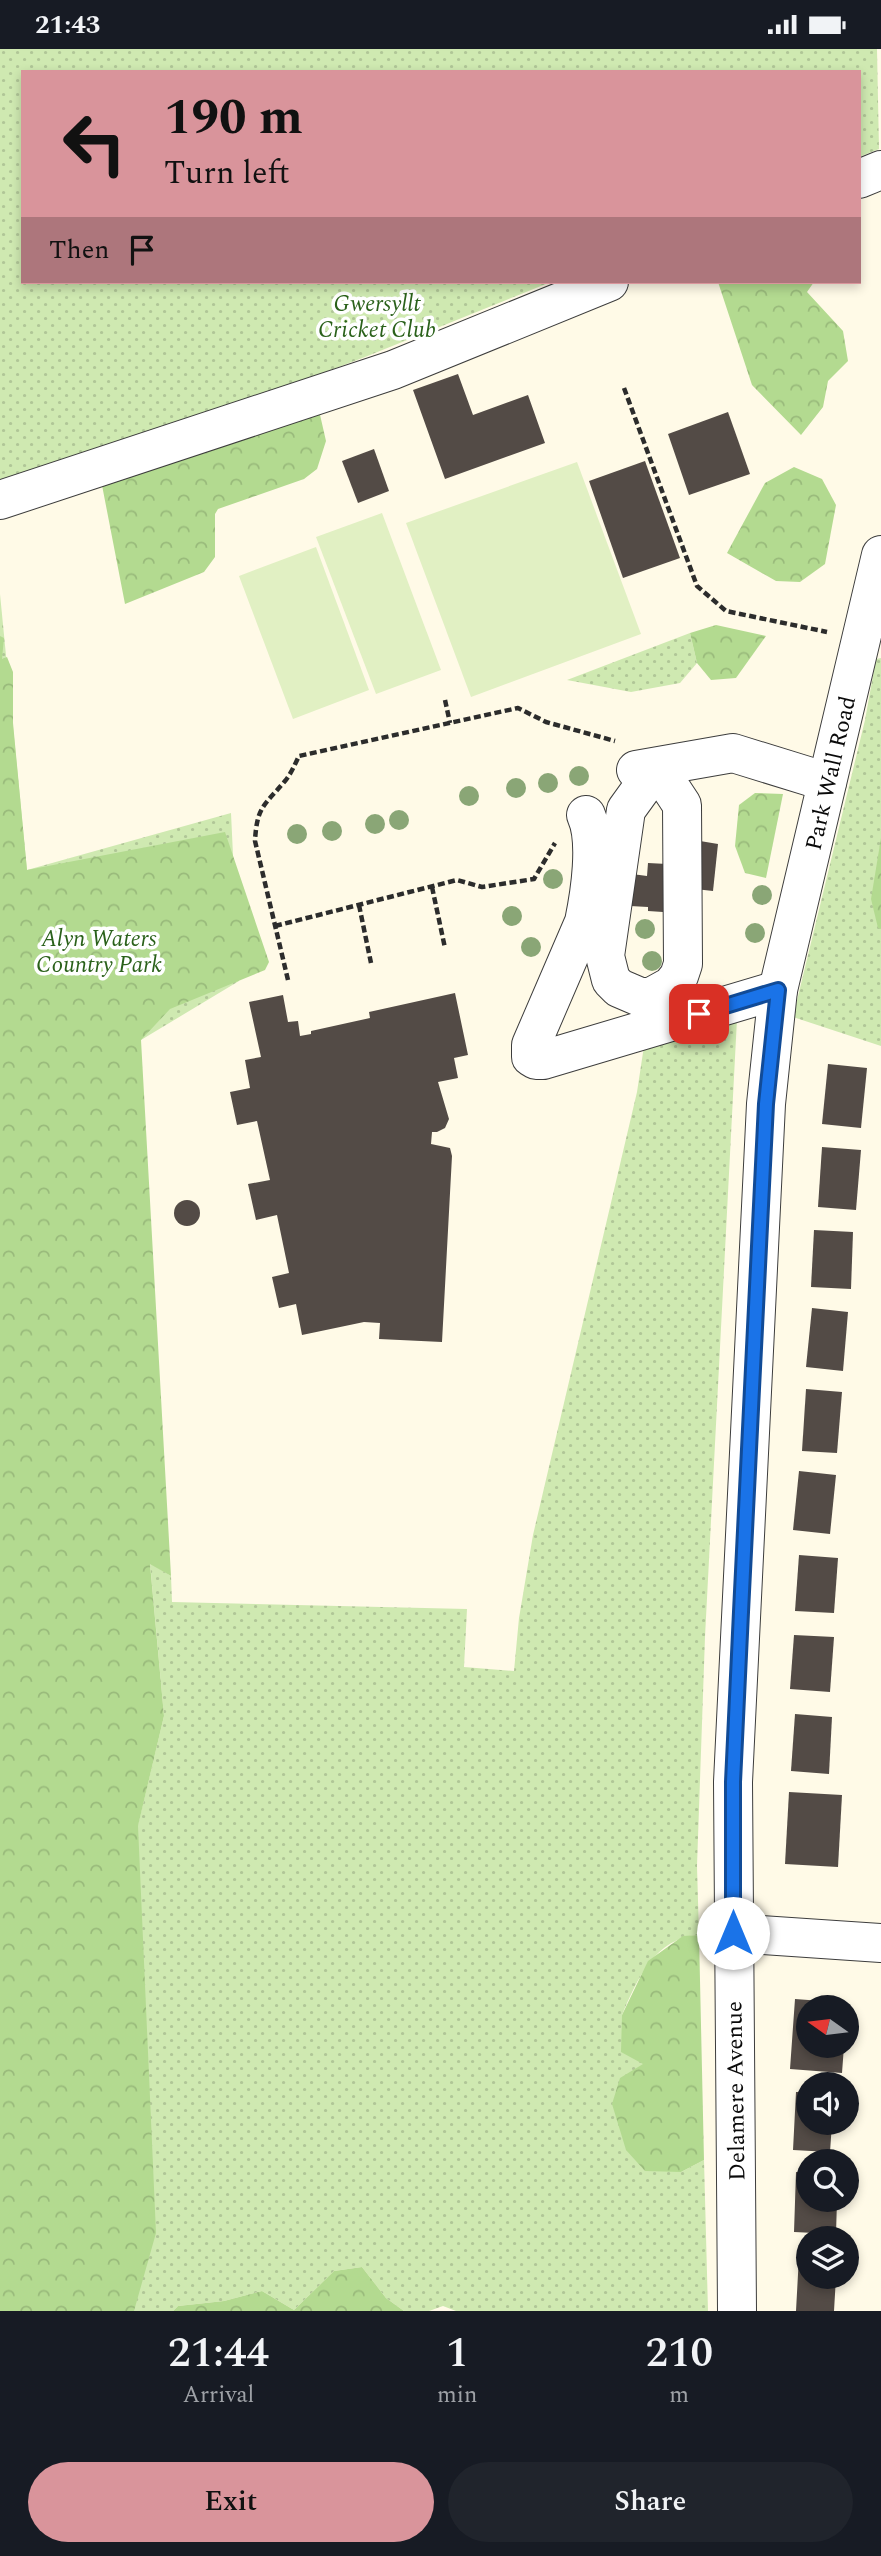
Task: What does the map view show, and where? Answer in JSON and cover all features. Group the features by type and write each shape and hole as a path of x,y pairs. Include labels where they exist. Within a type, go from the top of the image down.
{"street":[{"path":"861,178 881,170"},
{"path":"0,501 393,370 604,284"},
{"name":"Park Wall Road","path":"778,990 881,555"},
{"path":"637,760 733,753 827,782"},
{"path":"637,760 681,805 683,964 679,976 671,986 651,997 640,997 619,988 611,980 605,956 626,810 637,760"},
{"path":"586,815 592,837 588,902 584,922 531,1045 531,1057 543,1060 778,990"},
{"name":"Delamere Avenue","path":"737,2311 733,1782 766,1104 778,990"},
{"path":"733,1933 881,1943"}],"path":[{"path":"624,388 697,586 726,611 861,639"},
{"path":"445,700 450,723"},
{"path":"288,980 255,841 260,809 287,779 299,756 518,708 637,760"},
{"path":"275,926 457,880 482,887 534,879 555,842"},
{"path":"432,887 445,947"},
{"path":"359,905 371,963"}],"green space":[{"name":"Gwersyllt Cricket Club","path":"0,49 877,49 879,149 861,156 861,70 21,70 21,284 546,284 365,357 0,495"},
{"path":"719,284 813,284 807,292 843,331 848,361 828,381 823,407 801,435 752,385"},
{"path":"318,406 326,441 317,469 304,479 218,509 215,514 215,557 204,572 125,604 101,480"},
{"path":"577,462 641,634 471,697 406,523"},
{"path":"794,467 822,479 836,505 825,564 800,582 776,581 727,553 765,483"},
{"path":"382,513 441,670 376,694 316,537"},
{"path":"316,547 369,690 293,719 239,576"},
{"path":"0,594 27,870 231,813 239,981 141,1040 111,1064 138,1825 164,1716 150,1563 171,1576 172,1602 467,1609 464,1667 514,1671 519,1618 533,1535 637,1092 644,1046 737,1019 705,1637 697,1866 699,1935 671,1943 659,1952 641,1975 622,2015 643,2063 681,2172 704,2160 708,2311 456,2311 443,2306 429,2311 404,2311 386,2298 362,2267 334,2271 294,2310 262,2291 224,2301 178,2306 173,2311 0,2311"},
{"path":"716,625 766,636 736,678 711,680 697,663 690,633"},
{"path":"690,633 697,663 680,683 631,692 567,680"},
{"name":"Alyn Waters Country Park","path":"0,636 4,638 2,659 7,657 13,672 13,723 27,870 225,832 269,962 265,970 170,1009 141,1040 171,1576 150,1564 164,1716 138,1826 156,2233 134,2311 0,2311"},
{"path":"881,658 881,1046 793,1017 865,720 876,659"},
{"path":"755,793 783,794 766,878 745,873 735,846 739,805"},
{"path":"881,838 881,929 878,928 871,899"},
{"path":"699,1935 704,2160 681,2172 645,2171 626,2150 612,2104 620,2078 643,2064 621,2052 622,2015 648,1961 683,1936"},
{"path":"362,2267 386,2298 404,2311 173,2311 178,2306 224,2301 262,2291 294,2310 334,2271"}],"building":[{"path":"458,374 473,415 528,395 545,443 445,479 413,390"},
{"path":"728,412 750,474 689,495 668,434"},
{"path":"374,449 389,491 358,503 342,461"},
{"path":"645,461 680,558 623,578 589,481"},
{"path":"700,841 718,844 713,891 695,889"},
{"path":"648,863 667,864 663,912 648,911 648,907 630,906 632,874 647,876"},
{"path":"455,993 468,1055 454,1058 458,1078 438,1082 449,1119 445,1128 432,1132 431,1144 450,1148 452,1156 442,1342 379,1339 380,1323 364,1322 302,1335 296,1304 279,1308 272,1277 289,1273 277,1215 256,1220 248,1184 270,1180 257,1121 237,1125 230,1092 250,1088 245,1060 261,1057 249,1002 283,995 288,1022 298,1021 300,1036 311,1034 311,1031 370,1018 369,1012"},
{"path":"828,1064 867,1068 861,1128 822,1124"},
{"path":"822,1147 861,1150 856,1210 818,1207"},
{"path":"187,1200 196,1204 200,1213 196,1222 187,1226 178,1222 174,1213 178,1204"},
{"path":"814,1230 853,1232 851,1289 811,1287"},
{"path":"812,1308 848,1312 843,1371 806,1367"},
{"path":"806,1389 842,1392 837,1453 802,1451"},
{"path":"799,1471 836,1475 830,1534 793,1530"},
{"path":"799,1555 838,1558 834,1613 795,1611"},
{"path":"794,1635 834,1637 830,1692 790,1689"},
{"path":"795,1714 832,1717 829,1774 791,1771"},
{"path":"789,1792 842,1795 838,1867 785,1864"},
{"path":"796,1999 796,2058 843,2058 842,2072 790,2069"},
{"path":"796,2092 796,2135 831,2135 830,2149 793,2150"},
{"path":"796,2172 796,2212 837,2212 836,2226 796,2226 794,2232"},
{"path":"797,2289 835,2289 834,2311 796,2311"}],"route":[{"path":"699,1014 778,990 766,1104 741,1612 733,1782 733,1933"}]}
